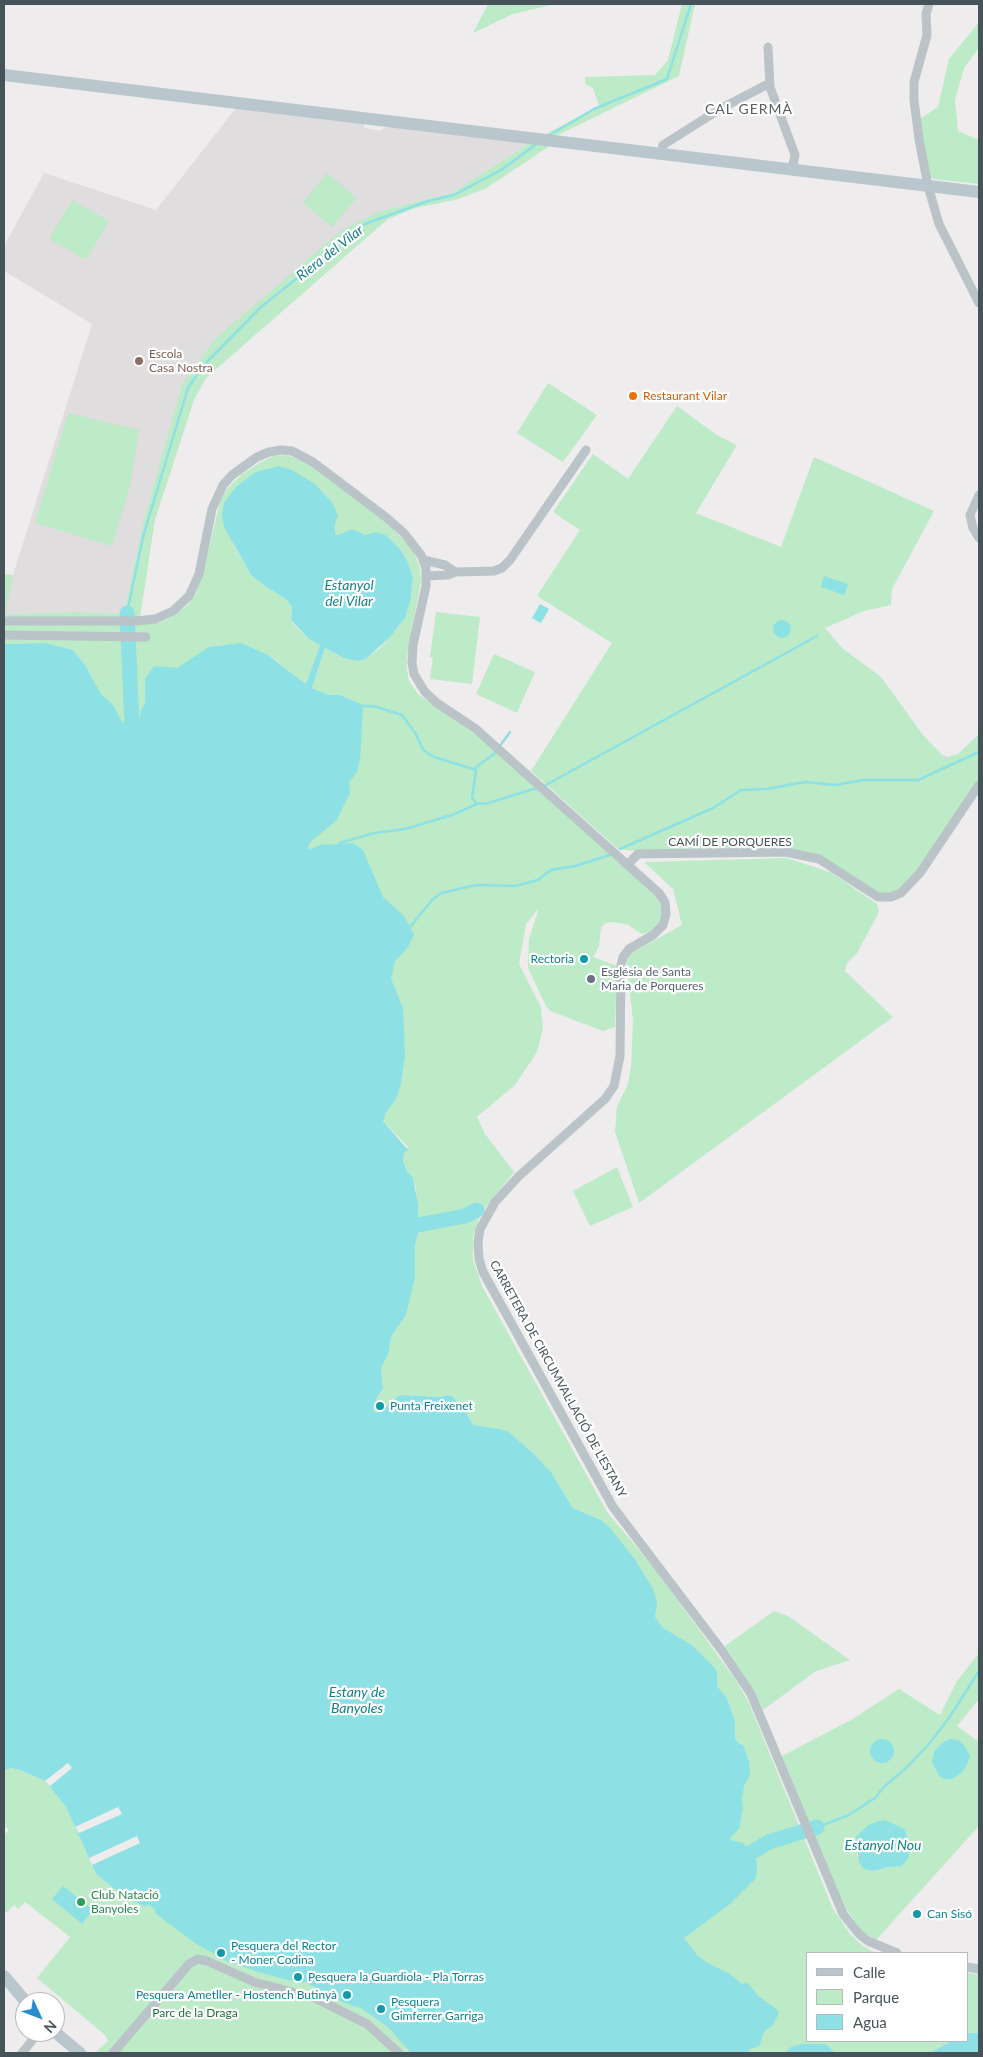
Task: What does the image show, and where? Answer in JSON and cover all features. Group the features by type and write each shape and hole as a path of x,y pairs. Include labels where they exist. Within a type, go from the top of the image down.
{"main road":[{"path":"4,75 979,192"},
{"path":"4,1978 17,1992"},
{"path":"65,2040 80,2053"}],"street":[{"path":"929,4 926,14 927,35 914,82 917,120 928,186 939,224 979,303"},
{"path":"768,48 770,83 794,155 792,169"},
{"path":"661,154 663,145 720,109 770,83"},
{"path":"4,621 111,621 162,617 179,606 189,596 199,574 212,509 223,485 238,471 257,458 269,452 281,450 292,450 313,462 388,519 415,546 424,560 445,564 455,572"},
{"path":"426,576 448,575 455,572 494,572 502,568 510,560 586,450"},
{"path":"979,495 970,514 973,528 979,538"},
{"name":"CARRETERA DE CIRCUMVAL·LACIÓ DE L'ESTANY","path":"424,560 426,576 413,645 412,663 414,674 421,687 431,698 476,728 628,864 659,893 665,902 666,914 659,930 628,949 623,957 621,966 620,1056 614,1086 605,1099 519,1176 495,1202 480,1229 478,1242 479,1260 483,1272 613,1508 723,1652 751,1694 836,1901 849,1923 868,1941 895,1952"},
{"path":"4,635 142,637"},
{"name":"CAMÍ DE PORQUERES","path":"628,864 638,854 786,852 819,859 878,897 890,897 901,893 920,873 979,785"},
{"path":"113,2053 189,1964 198,1958 207,1960 254,1982 315,1998 367,2024 399,2053"},
{"path":"22,2053 31,2042"}],"shaded area":[{"name":"Escola Casa Nostra","path":"236,108 363,123 365,128 380,131 388,126 531,142 452,193 380,211 182,384 142,527 124,614 76,612 4,614 13,575 92,324 4,271 4,246 44,173 156,210"}],"green space":[{"path":"488,4 555,4 513,14 473,33"},
{"path":"682,4 695,4 679,76 558,135 546,134 599,106 593,88 585,84 585,77 655,75 668,60"},
{"path":"979,22 979,48 964,68 955,100 958,131 979,140 979,184 934,179 929,177 918,120 938,107 949,59"},
{"path":"531,142 553,144 485,189 455,200 415,208 388,219 206,378 194,400 155,520 139,624 158,623 188,605 195,594 205,566 220,501 227,489 241,475 274,456 286,455 307,462 389,525 413,550 420,568 421,581 407,657 407,670 409,681 418,694 483,740 655,894 659,901 662,908 659,922 649,932 642,934 628,925 614,922 606,923 601,927 599,946 593,957 617,966 615,1027 603,1031 550,1011 546,1006 528,968 529,939 539,908 526,924 519,964 541,1007 543,1028 537,1052 515,1085 477,1117 485,1134 514,1172 481,1213 473,1236 473,1260 482,1286 607,1512 655,1569 735,1679 749,1703 833,1909 851,1935 873,1952 806,1952 806,2042 968,2042 968,1973 979,1974 979,2042 947,2053 744,2053 682,1942 720,1843 739,1744 735,1738 735,1721 727,1698 717,1686 717,1672 692,1645 657,1628 601,1520 573,1508 551,1472 509,1432 475,1425 464,1408 452,1396 448,1395 438,1397 402,1395 398,1396 382,1411 377,1413 372,1411 377,1397 383,1389 381,1369 389,1352 391,1337 406,1315 415,1277 415,1246 419,1229 416,1188 413,1178 407,1171 403,1161 404,1153 408,1147 383,1121 302,852 360,704 340,695 330,695 312,688 325,648 344,658 356,661 366,659 380,648 401,624 411,598 413,577 407,560 400,549 387,536 365,535 355,530 338,535 335,534 332,502 315,484 233,544 251,575 286,599 292,607 291,621 309,639 320,645 306,684 274,659 145,723 120,731 85,665 73,650 46,643 4,644 4,574 13,575 5,614 76,612 124,614 142,527 182,384 215,339 342,230 380,211 452,193"},
{"path":"327,173 357,198 332,227 303,203"},
{"path":"72,200 109,221 86,260 49,239"},
{"path":"548,383 597,415 563,462 517,433"},
{"path":"677,406 717,435 737,445 696,513 781,547 814,457 934,511 892,589 891,605 864,611 825,628 842,648 881,677 923,735 941,754 947,757 958,754 979,734 979,779 918,871 900,890 890,894 879,894 820,856 618,849 531,771 612,643 537,596 580,530 553,512 593,454 628,479"},
{"path":"68,413 139,430 130,486 112,546 35,523"},
{"path":"436,612 480,617 472,684 430,679 433,657 430,657"},
{"path":"494,654 535,672 517,713 476,694"},
{"path":"787,858 832,873 877,904 879,911 877,916 857,953 847,963 845,971 893,1017 639,1203 615,1132 617,1107 628,1084 631,1067 633,1021 627,963 628,955 682,925 673,889 644,862"},
{"path":"617,1167 633,1207 590,1226 573,1191"},
{"path":"774,1611 788,1616 850,1660 816,1671 763,1710 755,1692 725,1646"},
{"path":"979,1653 979,1699 957,1726 979,1742 979,1826 876,1940 862,1931 841,1902 782,1756 851,1720 899,1689 940,1715 957,1681","holes":["908,1835 911,1850 895,1866 875,1871 868,1870 857,1855 857,1842"]},
{"name":"Parc de la Draga","path":"10,1768 20,1770 45,1781 66,1807 96,1874 126,1898 149,1905 299,1980 381,2014 427,2053 95,2053 108,2041 105,2035 65,2001 65,1992 54,1992 37,1978 70,1937 25,1902 18,1909 14,1905 6,1913 4,1911 4,1835 9,1830 4,1825 4,1771"}],"water":[{"name":"Estany de Banyoles","path":"279,466 292,470 315,484 332,502 338,516 335,523 335,534 338,535 355,530 365,535 378,532 387,536 400,549 407,560 413,577 411,598 405,618 390,637 366,659 357,661 344,658 325,648 312,688 330,695 340,695 363,706 360,760 357,772 349,782 350,793 336,821 310,842 308,848 311,849 320,845 353,843 363,850 383,897 404,916 414,934 408,947 395,961 391,979 403,1008 405,1055 401,1084 396,1099 385,1114 383,1121 408,1150 404,1153 403,1161 407,1171 413,1178 418,1204 419,1229 415,1246 415,1278 406,1315 391,1337 389,1352 381,1369 383,1389 377,1397 373,1411 377,1413 382,1411 398,1396 402,1395 438,1397 448,1395 452,1396 464,1408 475,1425 509,1432 551,1472 573,1508 601,1520 609,1527 634,1558 653,1589 657,1602 655,1617 663,1628 692,1645 717,1672 717,1686 727,1698 735,1721 735,1738 739,1744 743,1745 749,1761 750,1775 744,1786 739,1829 730,1838 731,1840 743,1843 752,1852 757,1862 756,1878 730,1904 684,1938 697,1955 706,1962 730,1974 742,1984 750,1985 757,1995 779,2011 773,2025 764,2032 759,2046 750,2049 748,2053 411,2053 388,2027 361,2008 344,2003 305,1982 299,1983 258,1972 227,1961 195,1943 156,1914 155,1909 149,1905 144,1906 126,1898 96,1874 66,1807 45,1781 20,1770 10,1768 4,1771 4,644 46,643 73,650 85,665 101,694 113,705 126,725 136,724 139,721 141,710 145,703 145,679 154,666 177,668 209,647 241,643 268,655 306,684 320,645 309,639 291,620 292,607 286,599 251,575 224,527 222,515 224,503 236,487 256,472"},
{"path":"824,576 848,584 844,595 821,587"},
{"path":"540,604 549,609 541,623 532,618"},
{"path":"782,620 788,623 791,629 788,635 782,638 776,635 773,629 776,623"},
{"path":"882,1739 891,1742 894,1751 891,1760 882,1763 873,1760 870,1751 873,1742"},
{"path":"950,1739 958,1740 964,1745 970,1756 967,1765 960,1774 952,1779 944,1779 939,1776 932,1762 934,1752 941,1744"},
{"name":"Estanyol Nou","path":"885,1820 904,1829 911,1844 911,1850 907,1860 901,1866 875,1871 868,1870 863,1868 859,1862 856,1837 867,1826"},
{"path":"63,1886 93,1910 82,1924 52,1899"},
{"path":"979,2033 979,2053 930,2053 950,2042 968,2042 968,2034"},
{"path":"802,2044 826,2044 835,2053 785,2053 791,2047"}],"pier":[{"path":"68,1763 72,1768 50,1786 45,1781"},
{"path":"118,1807 122,1814 79,1833 75,1827"},
{"path":"137,1836 140,1843 92,1865 89,1858"}],"waterway":[{"name":"Riera del Vilar","path":"548,136 594,109 667,79 691,4"},
{"name":"Riera del Vilar","path":"127,613 143,537 188,388 203,366 261,307 365,224 428,201 454,195 501,170 538,143"},
{"path":"127,613 132,725"},
{"path":"544,786 817,636"},
{"path":"363,706 373,706 402,715 416,734 423,750 434,757 476,770 472,798 477,804 488,803 537,788"},
{"path":"475,768 494,754 510,732"},
{"path":"620,849 713,808 741,790 766,789 805,782 835,785 864,780 918,780 979,752"},
{"path":"340,843 374,833 405,829 452,815 477,804"},
{"path":"411,926 432,900 441,893 476,885 515,886 538,880 551,870 575,866 610,855"},
{"path":"418,1225 465,1216 477,1210"},
{"path":"817,1827 847,1816 875,1798 928,1745 949,1718 979,1671"},
{"path":"752,1852 769,1842 817,1827"}],"place":[{"name":"Escola Casa Nostra","path":"139,361"},
{"name":"Restaurant Vilar","path":"633,396"},
{"name":"Rectoria","path":"584,959"},
{"name":"Església de Santa Maria de Porqueres","path":"591,979"},
{"name":"Punta Freixenet","path":"380,1406"},
{"name":"Club Natació Banyoles","path":"81,1902"},
{"name":"Can Sisó","path":"917,1914"},
{"name":"Pesquera del Rector - Moner Codina","path":"221,1953"},
{"name":"Pesquera la Guardiola - Pla Torras","path":"298,1977"},
{"name":"Pesquera Ametller - Hostench Butinyà","path":"347,1995"},
{"name":"Pesquera Gimferrer Garriga","path":"381,2009"}],"district":[{"name":"CAL GERMÀ","path":"749,109"}],"water label":[{"name":"Estanyol del Vilar","path":"349,594"}]}
